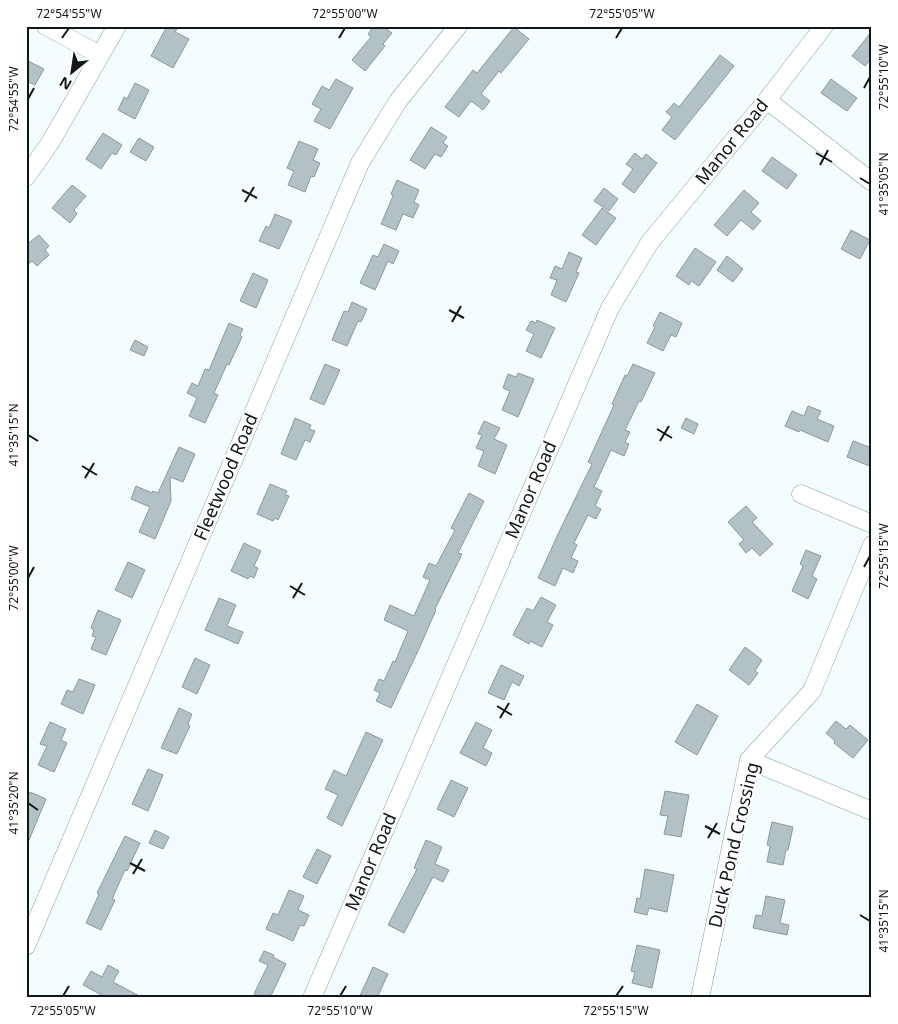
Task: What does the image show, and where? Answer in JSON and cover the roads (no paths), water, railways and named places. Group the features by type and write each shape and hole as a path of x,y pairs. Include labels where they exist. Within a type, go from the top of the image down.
{"street":[{"path":"46,26 100,55"},
{"path":"26,177 50,143 117,26"},
{"name":"Fleetwood Road","path":"26,946 360,164 398,101 458,26"},
{"name":"Manor Road","path":"312,998 610,308 650,242 767,100 824,26"},
{"path":"767,100 872,182"},
{"path":"801,494 872,524"},
{"name":"Duck Pond Crossing","path":"700,998 749,760 812,691 872,545"},
{"path":"749,760 872,811"}]}
